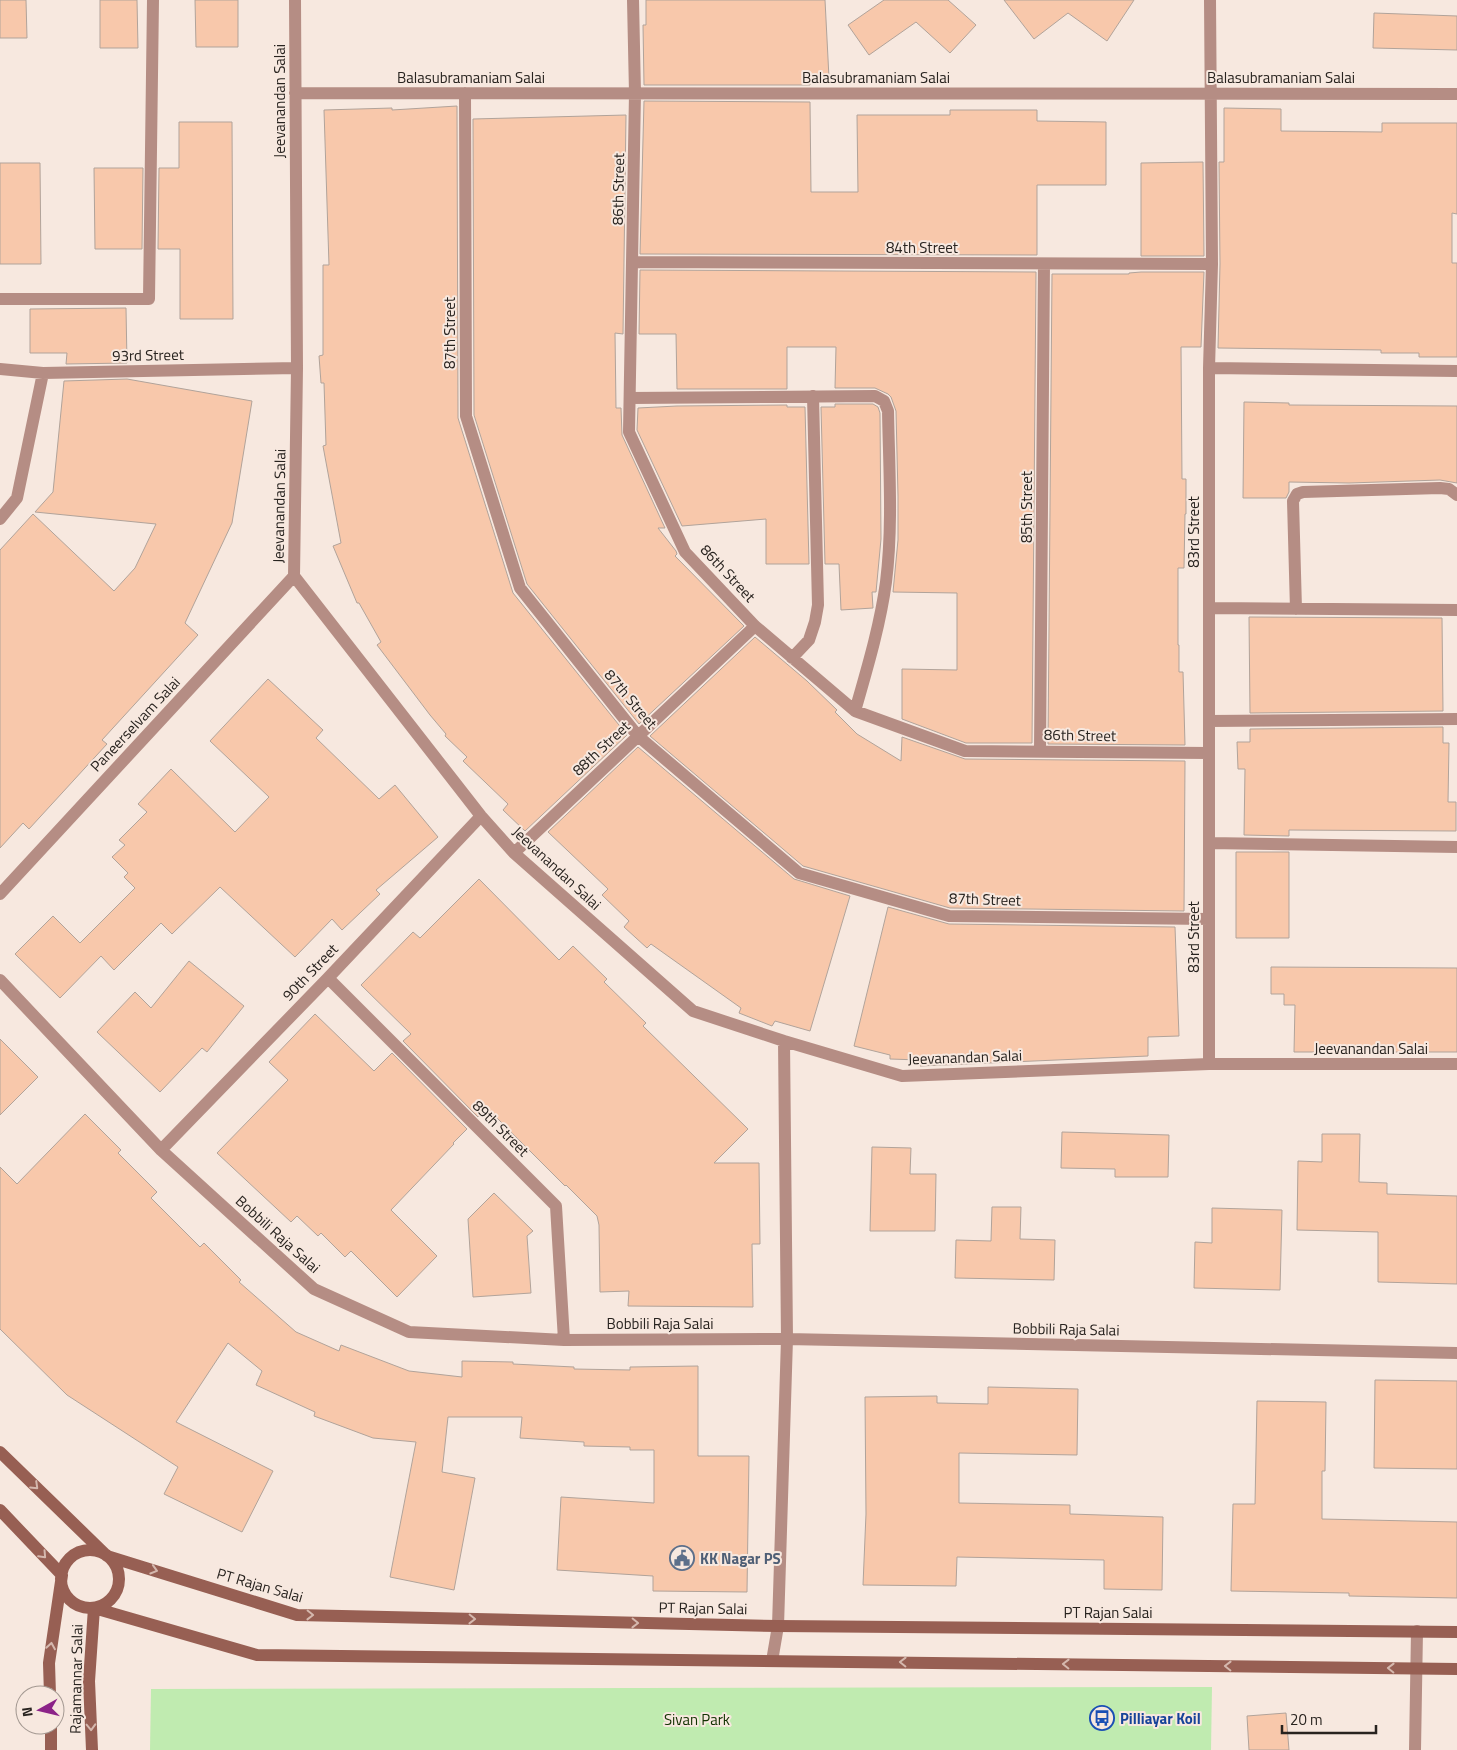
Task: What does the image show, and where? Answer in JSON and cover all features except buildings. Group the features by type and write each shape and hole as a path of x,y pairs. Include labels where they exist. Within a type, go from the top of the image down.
{"main road":[{"name":"PT Rajan Salai","path":"0,1452 107,1556 297,1615 778,1626 1457,1632"},
{"path":"0,1510 62,1575"},
{"name":"Rajamannar Salai","path":"50,1685 49,1663 62,1575 65,1566 71,1558 79,1553 89,1550 98,1552 107,1556 114,1563 118,1572 119,1582 111,1600 94,1608 85,1608 70,1600 62,1584 62,1575"},
{"name":"Rajamannar Salai","path":"92,1750 89,1681 94,1608"},
{"path":"94,1608 257,1655 1457,1669"},
{"name":"Rajamannar Salai","path":"50,1735 51,1750"}],"street":[{"path":"0,299 149,299 153,0"},
{"name":"Jeevanandan Salai","path":"295,0 297,368 294,576 481,816 514,853 693,1011 784,1041 902,1076 1209,1064 1457,1064"},
{"name":"86th Street","path":"633,0 635,93 629,432 685,552 755,626 855,711 965,751 1209,753"},
{"name":"83rd Street","path":"1209,1064 1209,368 1212,264 1210,0"},
{"name":"Balasubramaniam Salai","path":"295,93 1457,94"},
{"name":"87th Street","path":"466,94 466,416 520,588 638,736 800,873 950,916 1209,919"},
{"name":"84th Street","path":"633,262 1212,264"},
{"name":"85th Street","path":"1040,751 1044,264"},
{"name":"93rd Street","path":"0,370 43,373 297,368"},
{"path":"1209,368 1457,370"},
{"path":"0,519 17,498 43,373"},
{"path":"792,658 809,640 818,605 812,396"},
{"path":"630,398 875,396 884,401 888,411 889,547 886,582 878,629 855,711"},
{"path":"1296,609 1293,501 1297,494 1303,492 1440,488 1457,495"},
{"name":"Paneerselvam Salai","path":"0,894 294,576"},
{"path":"1209,608 1457,610"},
{"name":"88th Street","path":"514,853 755,626"},
{"path":"1209,721 1457,719"},
{"name":"90th Street","path":"161,1150 328,978 481,816"},
{"path":"1209,843 1457,847"},
{"name":"89th Street","path":"328,978 556,1206 564,1340"},
{"name":"Bobbili Raja Salai","path":"0,980 161,1150 314,1289 409,1332 564,1340 787,1339 1457,1353"},
{"path":"772,1661 778,1626 787,1339 784,1041"},
{"path":"1415,1750 1417,1631"}],"green space":[{"name":"Sivan Park","path":"1212,1687 1211,1750 150,1750 151,1689"}],"place":[{"name":"KK Nagar PS","path":"682,1558"},
{"name":"Pilliayar Koil","path":"1102,1718"}]}
